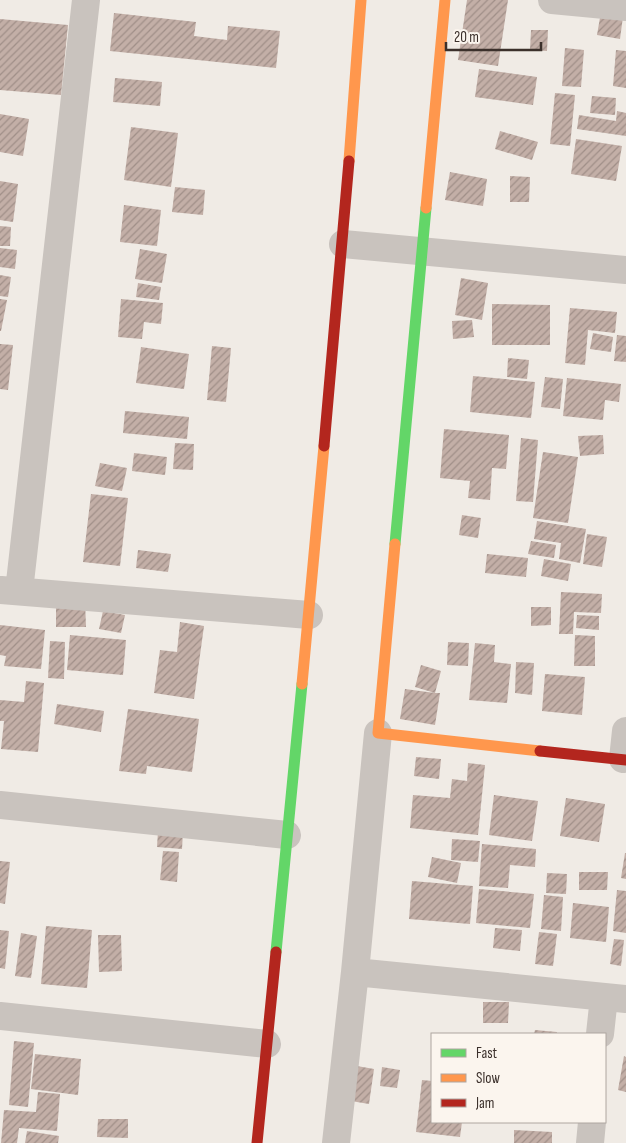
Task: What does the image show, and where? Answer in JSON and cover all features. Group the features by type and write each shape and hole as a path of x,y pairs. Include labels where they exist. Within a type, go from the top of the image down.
{"street":[{"path":"86,0 9,591 309,615"},
{"path":"257,1143 343,244 361,0"},
{"path":"336,1143 378,733 445,0"},
{"path":"552,0 626,7"},
{"path":"343,244 626,270"},
{"path":"378,733 624,760 626,731"},
{"path":"0,805 287,835"},
{"path":"355,972 615,998 600,1033"},
{"path":"0,1016 267,1044"},
{"path":"590,1143 592,1123"}],"building":[{"path":"467,0 508,0 498,66 458,60"},
{"path":"602,6 624,9 620,39 597,35"},
{"path":"114,13 196,22 194,36 227,40 228,26 280,31 276,68 110,51"},
{"path":"0,19 68,25 61,95 0,90"},
{"path":"531,30 548,30 547,51 530,50"},
{"path":"565,48 584,50 581,87 562,86"},
{"path":"616,50 626,51 626,88 613,86"},
{"path":"479,69 537,77 533,105 475,97"},
{"path":"115,78 162,82 160,106 113,102"},
{"path":"555,93 575,95 570,146 550,144"},
{"path":"592,96 616,98 615,115 590,113"},
{"path":"617,111 626,113 626,136 577,129 579,115 616,121"},
{"path":"0,114 29,119 23,156 0,152"},
{"path":"131,127 178,133 171,187 124,180"},
{"path":"500,131 538,142 532,160 495,149"},
{"path":"576,139 622,146 616,181 571,174"},
{"path":"450,172 487,179 483,206 445,200"},
{"path":"510,176 530,177 529,202 510,202"},
{"path":"0,181 18,184 13,222 0,220"},
{"path":"175,187 205,190 203,215 172,212"},
{"path":"124,205 161,210 157,246 120,242"},
{"path":"0,226 11,227 10,246 0,246"},
{"path":"0,248 17,250 15,269 0,267"},
{"path":"140,249 167,254 162,283 135,279"},
{"path":"0,275 11,277 8,297 0,296"},
{"path":"461,278 488,283 482,320 455,315"},
{"path":"138,283 161,287 159,300 136,297"},
{"path":"0,299 7,300 1,331 0,331"},
{"path":"121,299 163,303 161,324 144,322 142,339 118,337"},
{"path":"492,304 550,305 550,345 492,345"},
{"path":"570,308 617,312 615,333 588,330 585,365 565,363"},
{"path":"472,320 474,337 453,339 452,321"},
{"path":"593,333 613,337 611,352 590,349"},
{"path":"617,335 626,336 626,362 614,361"},
{"path":"0,344 13,345 8,390 0,389"},
{"path":"212,346 231,348 226,402 207,400"},
{"path":"141,347 189,354 184,389 136,383"},
{"path":"508,358 529,360 527,379 507,377"},
{"path":"473,376 535,382 531,418 470,412"},
{"path":"545,377 563,379 560,409 541,407"},
{"path":"567,378 621,384 619,402 605,400 603,420 563,416"},
{"path":"125,411 189,417 187,439 123,433"},
{"path":"444,429 509,435 506,469 492,468 490,500 468,498 470,481 440,478"},
{"path":"603,435 604,454 580,456 578,436"},
{"path":"521,438 538,440 533,502 516,501"},
{"path":"175,443 194,444 193,470 173,469"},
{"path":"543,452 578,457 568,523 533,518"},
{"path":"134,453 167,457 165,475 132,471"},
{"path":"100,463 127,468 122,491 95,486"},
{"path":"91,494 128,498 120,566 83,562"},
{"path":"462,515 481,518 478,538 459,535"},
{"path":"537,521 586,529 580,563 559,559 561,543 534,539"},
{"path":"587,534 607,537 602,567 583,564"},
{"path":"531,541 556,545 554,558 528,554"},
{"path":"138,550 171,554 168,572 136,568"},
{"path":"487,554 528,558 526,577 485,573"},
{"path":"544,559 571,564 568,581 541,576"},
{"path":"561,592 602,594 601,613 574,612 573,634 559,634"},
{"path":"56,600 85,600 86,627 56,627"},
{"path":"531,607 551,607 551,625 531,626"},
{"path":"103,611 125,615 121,633 99,629"},
{"path":"577,615 599,616 599,630 576,628"},
{"path":"180,622 204,626 194,699 154,693 160,650 177,652"},
{"path":"0,625 45,630 41,669 4,666 6,656 0,655"},
{"path":"70,635 126,640 123,675 67,670"},
{"path":"575,635 595,636 595,666 574,666"},
{"path":"50,641 65,642 64,679 48,678"},
{"path":"448,642 469,643 468,666 447,665"},
{"path":"475,643 495,645 494,662 511,664 507,703 469,700"},
{"path":"516,662 534,663 532,695 515,693"},
{"path":"421,665 441,671 435,693 415,687"},
{"path":"545,674 585,677 582,715 542,711"},
{"path":"26,681 44,683 38,752 1,749 4,721 0,721 0,700 24,702"},
{"path":"405,689 440,693 435,725 400,719"},
{"path":"57,704 104,711 101,732 54,724"},
{"path":"128,709 199,719 192,772 147,766 146,774 119,771"},
{"path":"416,757 441,759 439,779 414,776"},
{"path":"468,763 485,765 478,835 410,828 413,795 450,798 452,779 467,781"},
{"path":"494,795 538,801 532,841 489,835"},
{"path":"566,798 605,804 599,842 560,836"},
{"path":"158,831 183,832 182,849 157,847"},
{"path":"452,839 480,841 478,862 451,860"},
{"path":"482,844 536,849 535,867 510,865 508,888 479,886"},
{"path":"163,851 179,852 177,882 160,880"},
{"path":"626,853 626,879 621,878"},
{"path":"432,857 461,863 457,883 428,877"},
{"path":"0,861 10,862 5,904 0,903"},
{"path":"579,872 608,872 607,890 579,890"},
{"path":"547,873 567,874 566,894 546,893"},
{"path":"412,881 473,886 470,924 409,919"},
{"path":"479,889 534,894 530,928 476,923"},
{"path":"617,890 626,891 626,933 613,931"},
{"path":"544,895 563,897 561,931 541,929"},
{"path":"573,903 609,907 606,942 570,938"},
{"path":"46,926 92,930 87,988 41,984"},
{"path":"495,928 522,930 520,951 493,948"},
{"path":"0,930 9,931 5,969 0,968"},
{"path":"539,932 557,934 553,966 535,964"},
{"path":"21,933 37,936 31,978 15,976"},
{"path":"98,935 121,935 122,971 99,972"},
{"path":"614,939 624,940 621,966 610,964"},
{"path":"483,1002 509,1002 508,1023 483,1023"},
{"path":"535,1030 557,1032 556,1033 534,1033"},
{"path":"14,1041 34,1043 28,1107 9,1105"},
{"path":"35,1054 81,1059 78,1095 31,1089"},
{"path":"624,1056 626,1057 626,1092 618,1090"},
{"path":"357,1066 374,1069 369,1104 351,1101"},
{"path":"382,1067 400,1070 397,1088 380,1086"},
{"path":"422,1080 431,1081 431,1123 462,1123 460,1137 416,1132"},
{"path":"38,1092 60,1094 57,1131 19,1128 17,1143 1,1143 4,1110 36,1112"},
{"path":"98,1119 128,1119 128,1138 97,1137"},
{"path":"514,1130 552,1132 552,1143 514,1143"},
{"path":"27,1131 59,1136 58,1143 25,1143"}],"traffic: fast":[{"path":"395,544 426,208"},
{"path":"276,952 302,684"}],"traffic: slow":[{"path":"349,161 361,0"},
{"path":"426,208 445,0"},
{"path":"302,684 324,446"},
{"path":"395,544 378,733 540,751"}],"traffic: jam":[{"path":"324,446 349,161"},
{"path":"540,751 626,760"},
{"path":"257,1143 276,952"}]}
